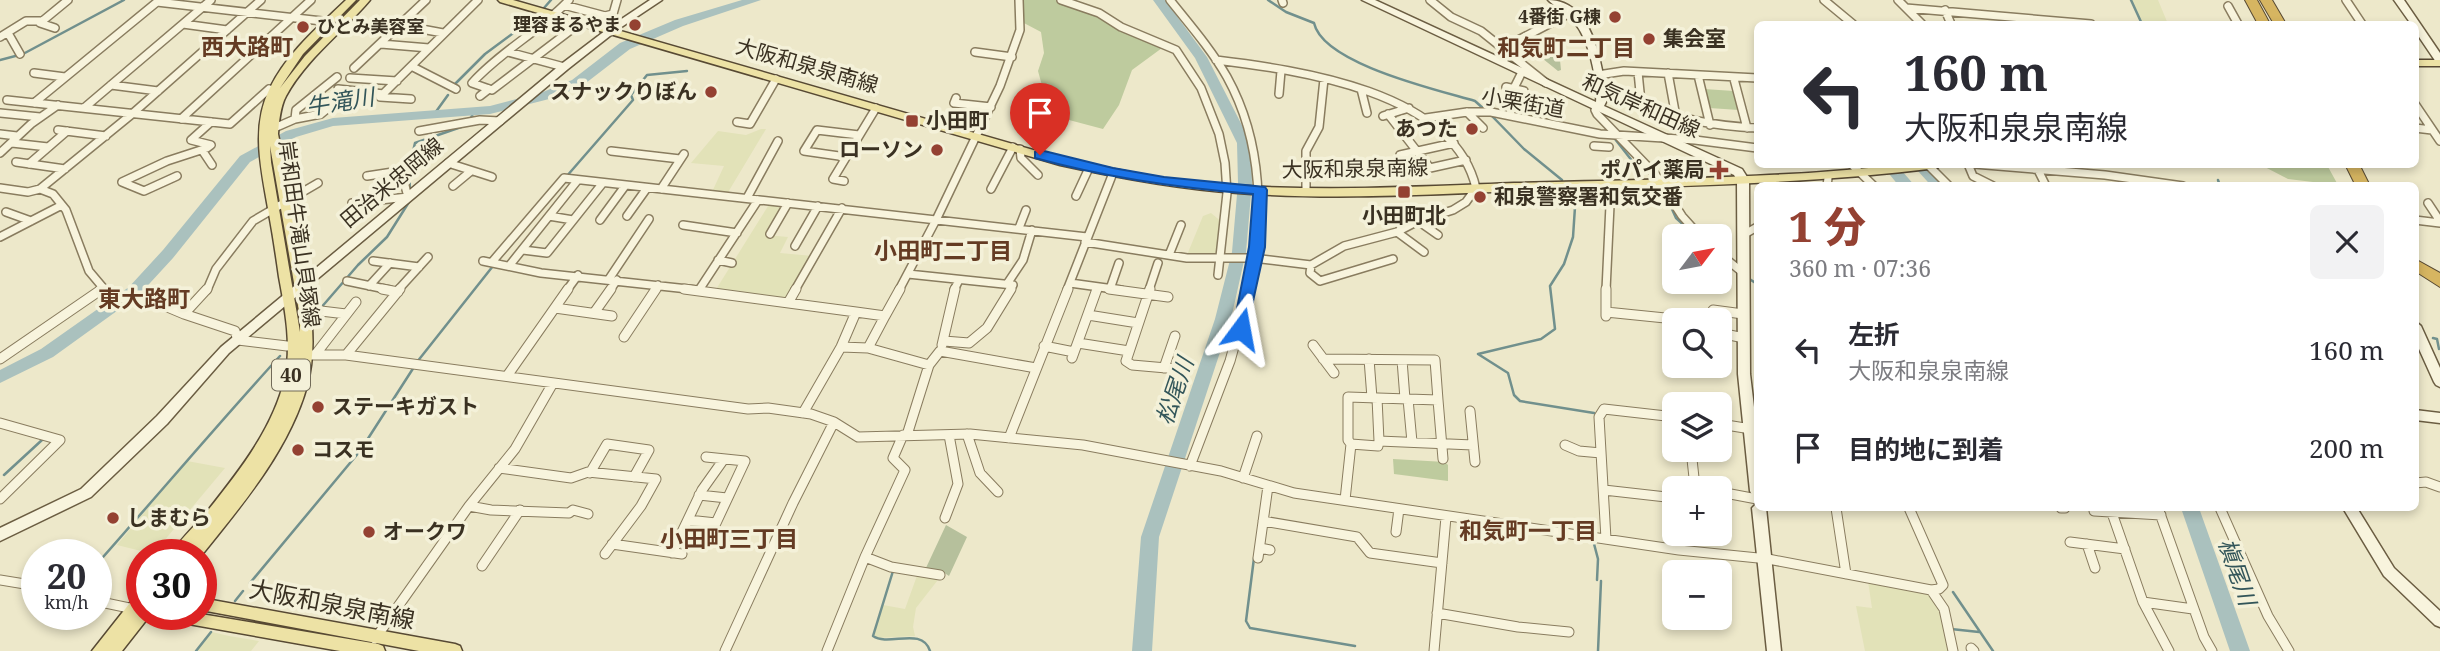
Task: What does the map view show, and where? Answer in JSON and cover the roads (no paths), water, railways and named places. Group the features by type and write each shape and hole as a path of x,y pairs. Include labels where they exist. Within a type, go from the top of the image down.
{"highway":[{"path":"2251,0 2262,21"},
{"path":"2260,0 2272,21"},
{"path":"2266,0 2278,21"},
{"path":"2232,5 2253,21"},
{"path":"2419,267 2440,281"}],"main road":[{"path":"272,102 269,89 287,58 344,0"},
{"name":"岸和田牛滝山貝塚線","path":"314,41 351,0"},
{"name":"岸和田牛滝山貝塚線","path":"191,539 240,479 267,435 289,386 300,353 306,317 271,161 269,134 272,102 291,62 359,0"},
{"path":"272,102 340,24 365,0"},
{"name":"田治米忠岡線","path":"0,535 86,494 162,420 200,375 238,340 564,67 610,31 657,0"},
{"name":"和気岸和田線","path":"1367,0 1727,166 1738,172 1743,180"},
{"path":"1553,0 1572,12 1594,43 1602,100 1598,107"},
{"path":"2399,0 2413,21"},
{"name":"大阪和泉泉南線","path":"510,1 1089,167 1113,173 1228,189 1306,192 1743,180 1828,182 1907,168"},
{"path":"2419,30 2440,62"},
{"path":"2419,63 2440,62"},
{"path":"1743,180 1743,314 1754,460"},
{"name":"岸和田牛滝山貝塚線","path":"206,539 250,482 276,440 300,387 300,353 289,297 279,204"},
{"path":"2419,336 2440,382"},
{"path":"2419,415 2440,418"},
{"path":"1759,511 1773,651"},
{"path":"2352,511 2389,572 2440,620"},
{"name":"大阪和泉泉南線","path":"217,608 374,646"},
{"name":"大阪和泉泉南線","path":"217,622 374,646 455,651"},
{"path":"99,651 126,623"},
{"path":"113,651 126,630"}],"street":[{"path":"0,37 26,22 41,21 68,0"},
{"path":"84,108 211,0"},
{"path":"0,188 28,192 40,189 132,114 261,0"},
{"path":"181,119 311,0"},
{"path":"354,68 426,0"},
{"path":"411,99 380,97 478,0"},
{"path":"580,23 492,90 472,83 482,72 555,15 567,2 605,16 613,14 617,0"},
{"path":"868,348 937,218 991,107 1020,30 1019,0"},
{"path":"1061,0 1099,13 1121,27 1176,50 1201,88 1219,134 1228,189 1218,275"},
{"path":"1170,0 1216,60 1231,85 1250,129 1259,190 1254,258 1241,329 1189,466"},
{"path":"1430,0 1451,17 1481,30 1546,83"},
{"path":"1824,0 1849,21"},
{"path":"1898,0 1919,21"},
{"path":"2346,0 2360,21"},
{"path":"34,103 157,2 322,21"},
{"path":"2232,5 2233,20"},
{"path":"1906,8 1945,10 2018,21"},
{"path":"1945,10 1949,21"},
{"path":"1503,48 1572,12"},
{"path":"41,21 40,23 55,28"},
{"path":"1552,22 1557,30"},
{"path":"183,24 227,30"},
{"path":"340,24 443,33"},
{"path":"8,33 20,54"},
{"path":"381,44 429,48"},
{"path":"509,52 564,67"},
{"path":"975,52 1012,57"},
{"path":"885,316 699,290 541,273 491,262 566,178 1019,228 1187,258 1254,258 1311,265 1344,246 1397,232 1418,221 1461,206 1476,188 1471,166 1454,143 1426,118 1409,108 1361,89 1324,79 1216,60"},
{"path":"412,67 456,89"},
{"path":"1279,94 1281,71"},
{"path":"1522,72 1510,87 1524,91"},
{"path":"1638,72 1641,102 1676,117 1710,125 1754,128"},
{"path":"1598,75 1638,72 1754,78"},
{"path":"34,73 65,77"},
{"path":"1668,74 1676,117"},
{"path":"1698,75 1710,125"},
{"path":"295,119 296,110 337,76"},
{"path":"350,78 397,81"},
{"path":"737,122 750,124 767,102 776,79"},
{"path":"1306,192 1306,151 1315,143 1324,79"},
{"path":"1734,79 1747,128"},
{"path":"111,85 158,91"},
{"path":"7,100 230,124 269,89"},
{"path":"338,89 384,94"},
{"path":"480,96 489,89"},
{"path":"1361,89 1367,113"},
{"path":"269,134 295,119 321,114 349,91"},
{"path":"956,98 954,103 991,107"},
{"path":"250,105 272,102"},
{"path":"0,153 40,117 58,105"},
{"path":"1598,107 1597,114 1662,183 1678,215 1687,224"},
{"path":"844,181 833,179 876,108"},
{"path":"1409,108 1385,115 1430,168 1466,160"},
{"path":"2419,110 2440,141"},
{"path":"1467,112 1483,128"},
{"name":"小栗街道","path":"1426,118 1467,112 1491,112 1572,134 1666,137 1754,148"},
{"path":"0,113 40,117"},
{"path":"419,131 451,128 505,117"},
{"path":"167,161 179,178 144,191 121,182 167,161 211,145 191,140 211,122"},
{"path":"2419,128 2432,130"},
{"path":"58,130 106,136"},
{"path":"846,157 804,151 817,130 859,135"},
{"path":"29,164 67,131"},
{"path":"0,134 48,147"},
{"path":"1600,134 1602,146"},
{"path":"747,198 778,141"},
{"path":"1400,155 1454,143"},
{"path":"992,189 995,175 1017,148 1021,158 1038,175"},
{"path":"611,151 623,149 682,156 661,189"},
{"path":"202,150 212,165"},
{"path":"16,162 65,169"},
{"path":"448,163 492,177"},
{"path":"352,203 408,197 404,182 407,167 367,176"},
{"path":"1076,196 1089,167"},
{"path":"1856,168 1870,182"},
{"path":"1932,168 1945,182"},
{"path":"1970,168 1973,176 1988,182"},
{"path":"2006,168 2102,174 2156,182"},
{"path":"453,186 471,171"},
{"path":"2039,172 2044,182"},
{"path":"1009,438 1113,173"},
{"path":"509,266 576,181"},
{"path":"184,314 206,292 216,269 245,229 279,204 318,183"},
{"path":"523,250 547,253 602,184"},
{"path":"1611,184 1606,314 1662,320"},
{"path":"600,220 625,186"},
{"path":"627,216 647,188"},
{"path":"40,189 53,194 66,210 89,271 110,296 165,306 235,331 238,340 300,353 346,355 803,413 834,422 858,437 967,434 1083,445 1242,478 1294,493 1446,517 1764,559 1931,590 1939,589 1943,585 1910,511"},
{"path":"699,290 758,200"},
{"path":"770,234 788,203"},
{"path":"2428,203 2440,222"},
{"path":"0,237 62,205"},
{"path":"794,246 798,233 818,206"},
{"path":"788,303 842,208"},
{"path":"1019,228 1026,210"},
{"path":"6,212 31,221"},
{"path":"550,216 573,220"},
{"path":"594,313 613,280 622,253 639,228 649,219"},
{"path":"2419,220 2440,222"},
{"path":"1418,221 1438,236"},
{"path":"683,225 701,225 737,233"},
{"path":"1169,255 1181,225"},
{"path":"1742,235 1754,229"},
{"path":"1007,284 1023,260 1032,230"},
{"path":"1397,232 1424,252"},
{"path":"346,355 371,321 428,257"},
{"path":"1311,265 1310,273 1320,281 1373,267 1393,258"},
{"path":"719,260 732,262"},
{"path":"373,261 419,267"},
{"path":"369,286 390,263"},
{"path":"1158,263 1126,361 1132,365 1178,369"},
{"path":"1110,289 1119,264"},
{"path":"1732,264 1742,272"},
{"path":"908,274 1013,285 987,328 969,343 944,341"},
{"path":"507,376 578,275"},
{"path":"827,651 865,557 905,470 892,458 905,435 929,365 944,341 954,301 951,297 959,280"},
{"path":"347,281 398,292"},
{"path":"1070,283 1168,298"},
{"path":"624,337 645,312 658,285"},
{"path":"1075,351 1098,287"},
{"path":"0,359 102,289"},
{"path":"300,353 346,314 356,302"},
{"path":"555,308 612,316"},
{"path":"321,311 346,314"},
{"path":"803,413 841,347 856,312"},
{"path":"1732,313 1743,314"},
{"path":"1088,315 1138,323"},
{"path":"1164,368 1175,336"},
{"path":"1732,336 1744,338"},
{"path":"1314,345 1334,373"},
{"path":"1044,346 1075,351 1129,351"},
{"path":"841,347 868,348 929,365"},
{"path":"940,351 1036,368"},
{"path":"1323,359 1435,360 1443,459"},
{"path":"1351,444 1378,446 1369,359"},
{"path":"1402,360 1412,442"},
{"path":"374,646 469,506 515,449 553,383"},
{"path":"1345,500 1351,444 1348,440 1348,397 1438,400"},
{"path":"1606,539 1599,417 1604,409 1662,415"},
{"path":"1470,411 1475,462"},
{"path":"726,651 793,503 834,422"},
{"path":"0,423 60,440 0,499"},
{"path":"1732,426 1751,429"},
{"path":"967,434 980,473 998,492"},
{"path":"945,518 955,507 958,484 951,473 949,435"},
{"path":"1242,478 1257,436"},
{"path":"1378,441 1473,445"},
{"path":"590,472 607,443 649,450 634,477"},
{"path":"1565,445 1579,451 1601,453"},
{"path":"688,520 716,523 745,461 706,457"},
{"path":"612,544 677,554 699,495 724,459"},
{"path":"499,468 564,482 590,472 656,479 649,500 605,554"},
{"path":"2419,483 2440,487"},
{"path":"1263,552 1263,521 1268,486"},
{"path":"1604,490 1662,497"},
{"path":"1732,494 1754,498"},
{"path":"699,495 727,498"},
{"path":"469,506 565,516 585,510"},
{"path":"1396,532 1399,509"},
{"path":"482,566 499,549 520,510"},
{"path":"1836,511 1846,574"},
{"path":"2094,511 2159,511 2193,609 2211,651"},
{"path":"2221,511 2268,616 2289,651"},
{"path":"2112,513 2143,602 2169,651"},
{"path":"1434,651 1446,517"},
{"path":"1263,521 1357,537 1370,552 1442,563"},
{"path":"2070,542 2125,549"},
{"path":"2087,544 2095,568"},
{"path":"865,557 891,568 940,575"},
{"path":"0,580 21,583"},
{"path":"1931,590 1944,609 1953,651"},
{"path":"2143,602 2193,609"},
{"path":"1437,613 1518,627 1569,632"}],"waterway":[{"path":"0,60 23,54 124,0"},
{"path":"544,8 551,0"},
{"name":"牛滝川","path":"0,377 47,353 134,291 168,254 245,159 291,134 333,122 490,110 548,95 577,83 625,46 679,23 755,0"},
{"name":"松尾川","path":"1142,651 1150,537 1223,319 1239,252 1245,183 1244,143 1201,57 1159,0"},
{"path":"1268,0 1286,12 1314,23 1322,38 1359,63 1410,82 1475,101 1485,110"},
{"path":"2131,0 2141,21"},
{"path":"453,86 485,54 539,14"},
{"path":"566,177 633,100 631,95 647,75 687,71"},
{"path":"435,113 448,95"},
{"name":"牛滝川","path":"471,118 474,111"},
{"path":"1490,114 1524,149 1562,180"},
{"path":"410,192 409,168 415,143 464,126"},
{"path":"1615,139 1633,162"},
{"name":"槇尾川","path":"1892,168 1904,182"},
{"path":"1921,168 1933,182"},
{"path":"1571,189 1575,207 1573,237 1564,264 1550,286 1555,329 1541,339 1478,354 1508,373 1514,395 1520,401 1594,413"},
{"path":"1667,198 1676,218 1683,224"},
{"path":"313,317 358,265 387,237 409,202"},
{"path":"511,245 534,218"},
{"path":"417,362 493,266"},
{"path":"1748,278 1754,282"},
{"path":"2433,338 2437,339 2439,349"},
{"path":"112,547 280,356"},
{"path":"250,583 360,451 414,367"},
{"path":"4,475 42,440"},
{"name":"槇尾川","path":"2191,511 2240,651"},
{"path":"1593,540 1598,559 1597,580"},
{"path":"1254,558 1246,621 1250,628 1355,646"},
{"path":"893,571 873,636 880,639 913,638 926,644 930,651"},
{"path":"1598,651 1601,581"},
{"path":"235,601 243,591"},
{"path":"1953,592 1993,651"},
{"path":"1951,629 1979,632"},
{"path":"196,651 211,632"}],"place":[{"name":"4番街 G棟","path":"1615,17"},
{"name":"理容まるやま","path":"635,25"},
{"name":"ひとみ美容室","path":"303,27"},
{"name":"集会室","path":"1649,39"},
{"name":"スナックりぼん","path":"711,92"},
{"name":"小田町","path":"912,121"},
{"name":"あつた","path":"1472,129"},
{"name":"ローソン","path":"937,150"},
{"name":"ポパイ薬局","path":"1719,170"},
{"name":"小田町北","path":"1404,192"},
{"name":"和泉警察署和気交番","path":"1480,197"},
{"name":"ステーキガスト","path":"318,407"},
{"name":"コスモ","path":"298,450"},
{"name":"しまむら","path":"113,518"},
{"name":"オークワ","path":"369,532"}],"district":[{"name":"西大路町","path":"247,47"},
{"name":"和気町二丁目","path":"1566,48"},
{"name":"小田町二丁目","path":"943,251"},
{"name":"東大路町","path":"144,299"},
{"name":"和気町一丁目","path":"1528,531"},
{"name":"小田町三丁目","path":"729,539"}]}
